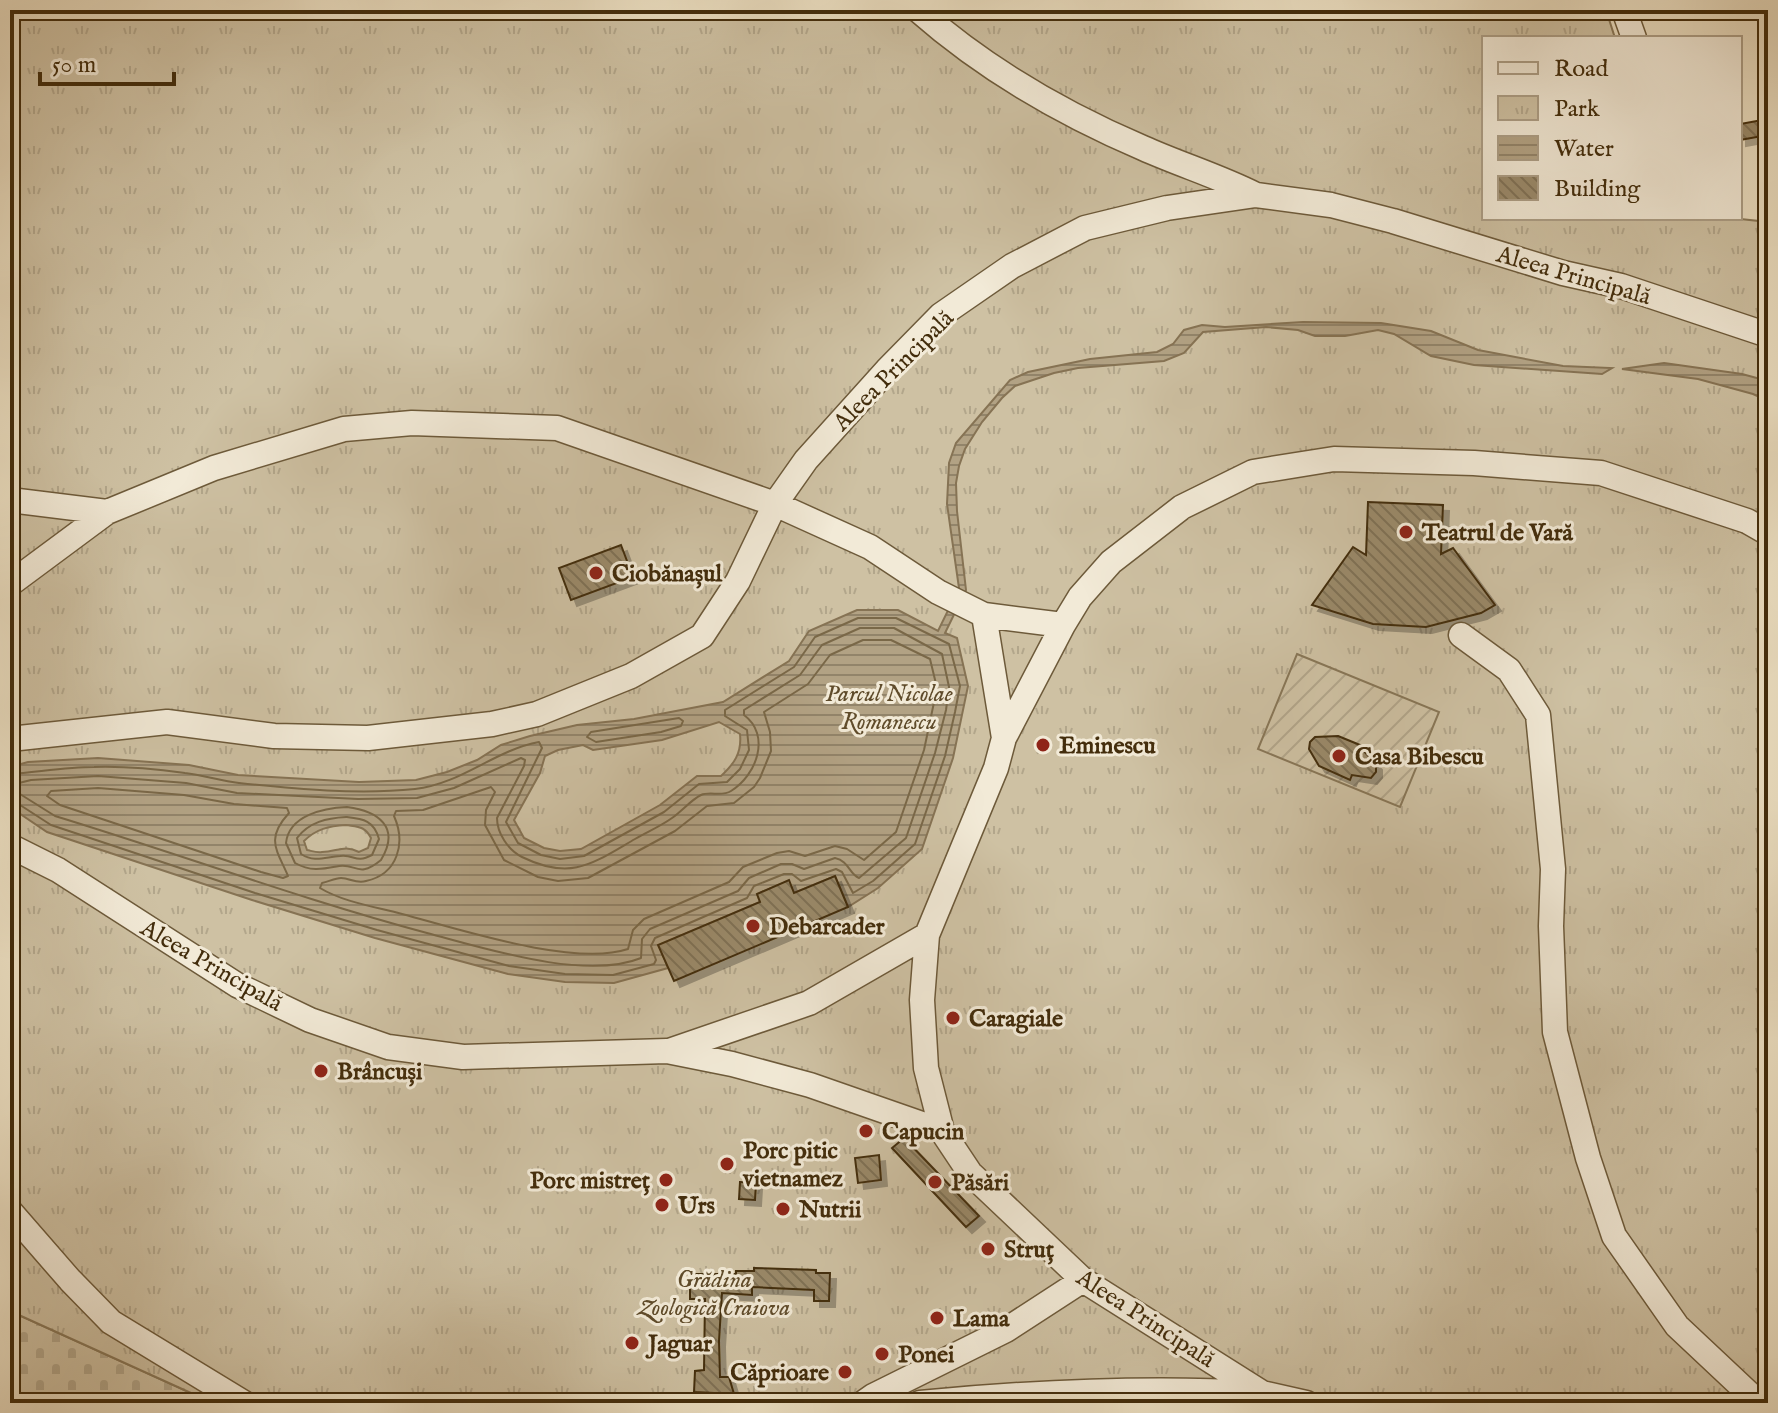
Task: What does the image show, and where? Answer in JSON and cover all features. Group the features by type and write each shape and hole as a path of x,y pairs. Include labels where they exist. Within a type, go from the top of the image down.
{"street":[{"path":"918,10 957,44 1050,104 1144,149 1214,174 1256,195"},
{"path":"1624,10 1633,36"},
{"name":"Aleea Principală","path":"10,739 167,722 274,736 368,738 492,724 537,714 631,676 702,636 738,581 775,504 816,448 941,315 1012,266 1085,228 1167,208 1256,195 1331,205 1550,269 1621,286 1768,335"},
{"path":"10,584 107,512 214,468 344,429 412,423 557,428 775,504 870,547 938,592 984,615 1063,625"},
{"path":"942,1131 926,1068 922,1000 927,935 996,768 1004,738 1063,625 1080,597 1111,562 1182,507 1253,472 1334,459 1474,463 1601,473 1747,521 1768,533"},
{"path":"10,500 107,512"},
{"path":"984,615 1004,738"},
{"path":"1461,635 1509,670 1538,715 1553,869 1551,926 1555,1032 1588,1158 1614,1236 1677,1326 1759,1403"},
{"name":"Aleea Principală","path":"10,846 58,870 237,985 310,1020 388,1047 463,1057 667,1051 810,1085 942,1131 970,1173 1083,1280 1262,1393 1306,1403"},
{"name":"Aleea Principală","path":"667,1051 809,1003 927,935"},
{"path":"10,1211 111,1322 244,1403"},
{"path":"863,1403 1006,1330 1083,1280"},
{"path":"920,1403 1018,1393 1182,1389 1262,1393"}],"green space":[{"name":"Parcul Nicolae Romanescu","path":"10,10 1606,10 1614,36 1482,36 1482,220 1742,219 1768,222 1768,1403 213,1403 10,1311"},
{"path":"1297,654 1439,712 1400,807 1258,749"},
{"path":"10,1311 213,1403 10,1403"}],"water":[{"path":"1303,322 1381,323 1431,331 1478,350 1563,366 1612,368 1602,374 1474,365 1431,356 1394,334 1378,330 1345,336 1315,336 1298,330 1266,327 1203,332 1184,353 1164,361 1078,368 1015,386 982,422 965,449 956,483 966,590 945,633 957,638 968,686 953,758 922,849 878,888 848,907 835,876 794,893 788,881 757,894 760,902 659,945 668,968 614,983 565,982 508,974 252,900 47,832 10,807 10,767 28,762 98,758 189,765 238,775 359,782 416,780 447,772 477,760 501,745 530,736 577,725 634,719 723,702 789,661 809,631 857,610 898,610 938,631 959,588 947,504 949,463 956,443 1010,380 1028,372 1090,359 1157,352 1173,344 1184,330 1202,325 1225,327","holes":["719,722 740,734 736,758 721,776 697,776 660,805 581,849 560,851 544,848 524,838 514,820 540,773 545,756 583,745 593,750 662,740","346,825 366,831 371,838 368,848 359,852 349,849 307,850 304,841 313,834 328,827"]},
{"path":"1664,363 1742,374 1768,381 1768,401 1698,379 1622,369"}],"building":[{"path":"1768,119 1768,135 1742,140 1742,124"},
{"path":"1368,502 1443,505 1441,554 1453,548 1495,605 1481,613 1426,627 1373,624 1312,605 1353,547 1366,555"},
{"name":"Ciobănașul","path":"621,545 633,577 571,600 559,568"},
{"name":"Casa Bibescu","path":"1338,736 1365,747 1363,750 1376,764 1376,772 1371,778 1352,775 1350,780 1319,766 1309,749 1310,742 1315,737"},
{"name":"Debarcader","path":"835,876 848,907 674,981 658,945 760,902 757,894 789,880 794,893"},
{"name":"Păsări","path":"904,1138 979,1216 966,1227 892,1148"},
{"path":"879,1155 881,1180 858,1183 855,1158"},
{"path":"740,1182 756,1183 755,1200 739,1199"},
{"path":"754,1268 830,1273 829,1301 814,1301 814,1290 752,1287 752,1295 722,1293 720,1377 729,1377 734,1394 694,1392 695,1371 704,1370 705,1299 690,1299 690,1274 736,1274 736,1271 754,1271"}],"place":[{"name":"Teatrul de Vară","path":"1406,532"},
{"name":"Ciobănașul","path":"596,573"},
{"name":"Eminescu","path":"1043,745"},
{"name":"Casa Bibescu","path":"1339,756"},
{"name":"Debarcader","path":"753,926"},
{"name":"Caragiale","path":"953,1018"},
{"name":"Brâncuși","path":"321,1071"},
{"name":"Capucin","path":"866,1131"},
{"name":"Porc pitic vietnamez","path":"727,1164"},
{"name":"Porc mistreț","path":"666,1180"},
{"name":"Păsări","path":"935,1182"},
{"name":"Urs","path":"662,1205"},
{"name":"Nutrii","path":"783,1209"},
{"name":"Struț","path":"988,1249"},
{"name":"Lama","path":"937,1318"},
{"name":"Jaguar","path":"632,1343"},
{"name":"Ponei","path":"882,1354"},
{"name":"Căprioare","path":"845,1372"}],"park label":[{"name":"Grădina Zoologică Craiova","path":"714,1293"}]}
